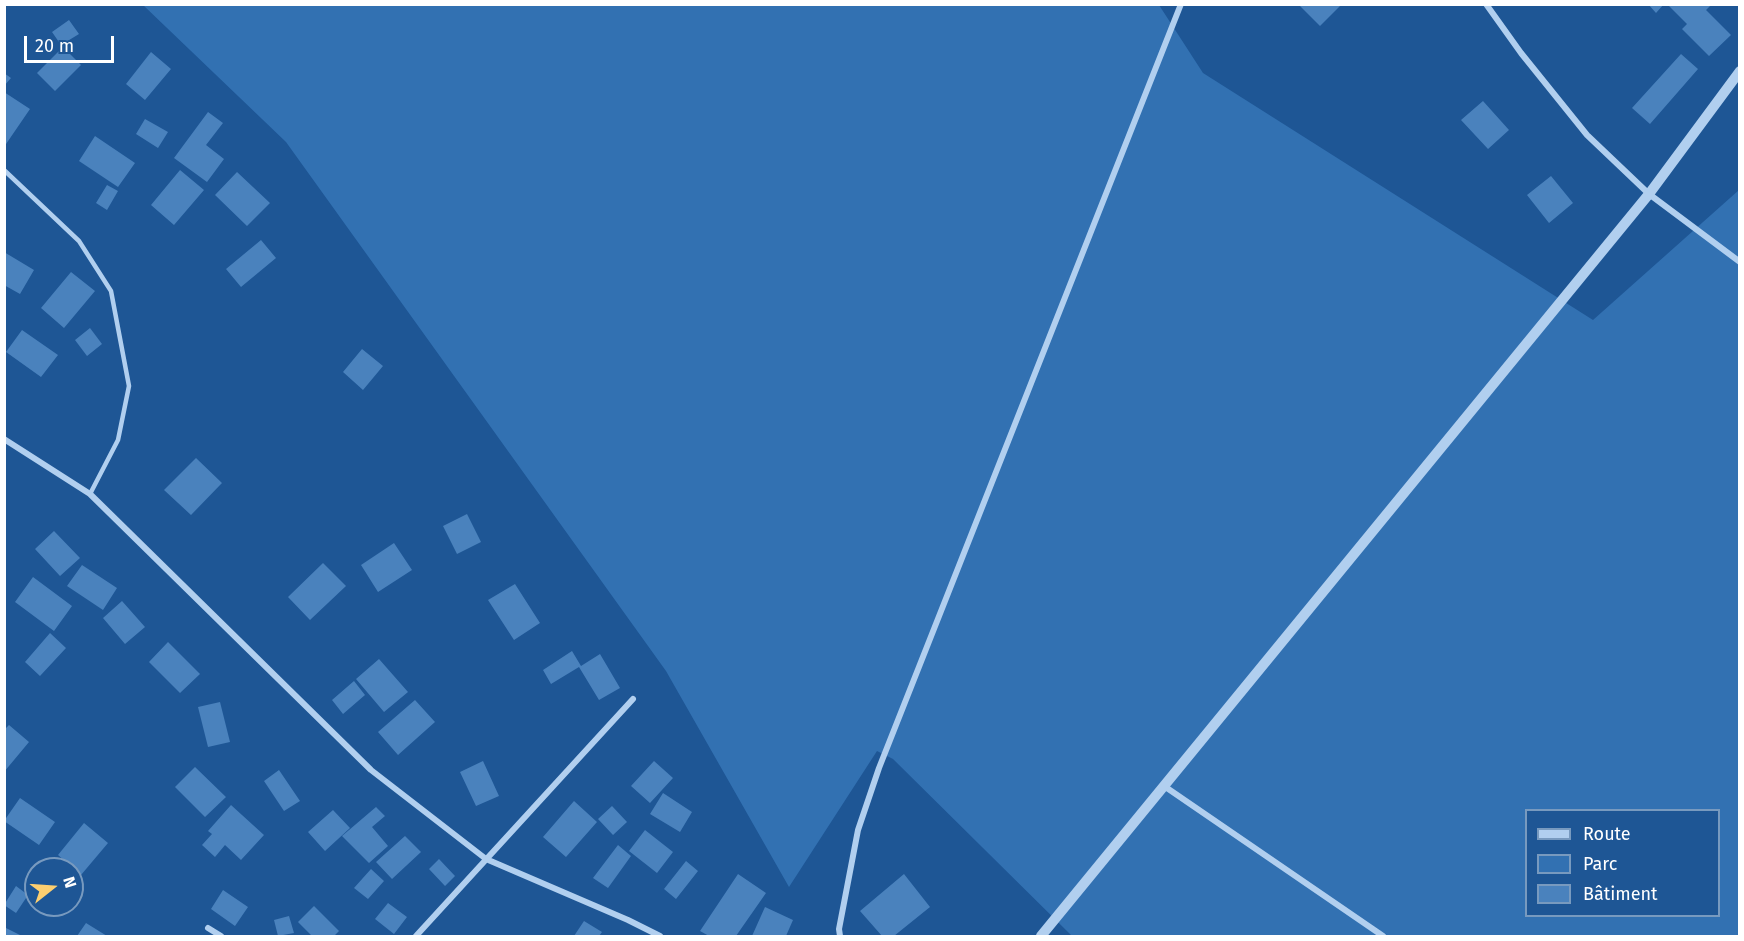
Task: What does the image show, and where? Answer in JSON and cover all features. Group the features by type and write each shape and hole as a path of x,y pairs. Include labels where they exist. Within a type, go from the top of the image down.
{"street":[{"path":"840,936 838,929 858,830 879,768 1180,4"},
{"path":"1486,4 1521,53 1587,135 1649,194 1740,262"},
{"path":"1041,936 1649,194 1740,71"},
{"path":"4,439 90,494 372,770 486,859 660,936"},
{"path":"416,936 633,699"},
{"path":"1164,786 1383,936"},
{"path":"208,928 221,936"}],"lane":[{"path":"4,170 79,240 111,291 129,386 118,440 90,494"}],"green space":[{"path":"143,5 1159,5 1203,73 1593,320 1739,190 1739,936 1072,936 893,759 877,751 789,887 666,671 286,142"}],"building":[{"path":"1298,4 1342,4 1320,26"},
{"path":"1648,4 1664,4 1656,13"},
{"path":"1667,4 1712,4 1706,10 1731,35 1709,56 1682,29 1687,24"},
{"path":"69,20 79,34 61,45 52,32"},
{"path":"63,47 81,65 55,91 37,73"},
{"path":"151,52 171,69 145,100 126,84"},
{"path":"1681,54 1698,69 1650,124 1632,108"},
{"path":"4,73 11,78 4,86"},
{"path":"4,92 30,109 4,147"},
{"path":"1483,101 1509,130 1488,149 1461,120"},
{"path":"208,112 223,123 206,145 224,159 207,182 174,158"},
{"path":"145,119 168,132 158,148 136,134"},
{"path":"95,136 135,163 118,187 79,161"},
{"path":"180,170 204,190 174,225 151,205"},
{"path":"237,172 270,203 247,226 215,195"},
{"path":"1551,176 1573,203 1549,223 1527,195"},
{"path":"107,185 118,191 107,210 96,203"},
{"path":"261,240 276,258 241,287 226,269"},
{"path":"4,252 34,270 20,294 4,285"},
{"path":"71,272 95,291 64,328 41,308"},
{"path":"90,328 102,344 87,356 75,340"},
{"path":"22,330 58,355 41,377 6,352"},
{"path":"362,349 383,366 363,390 343,372"},
{"path":"196,458 222,483 191,515 164,490"},
{"path":"467,514 481,542 457,554 443,526"},
{"path":"54,531 80,558 60,576 35,549"},
{"path":"394,543 412,570 378,592 361,565"},
{"path":"323,563 346,586 310,620 288,597"},
{"path":"82,565 117,588 103,610 67,586"},
{"path":"33,577 72,606 54,631 15,602"},
{"path":"515,584 540,623 514,640 488,600"},
{"path":"122,601 145,627 125,644 103,618"},
{"path":"50,633 66,648 40,676 25,662"},
{"path":"168,642 200,674 180,693 149,662"},
{"path":"572,651 581,666 600,654 620,688 599,700 579,667 551,684 543,670"},
{"path":"379,659 408,692 384,712 356,679"},
{"path":"354,681 365,695 343,714 332,700"},
{"path":"415,700 435,722 398,755 378,732"},
{"path":"220,702 230,742 208,747 198,707"},
{"path":"9,725 29,742 4,772 4,730"},
{"path":"483,761 499,796 476,806 460,772"},
{"path":"654,761 673,778 650,803 631,786"},
{"path":"195,767 226,797 205,817 175,787"},
{"path":"279,770 300,801 284,811 264,781"},
{"path":"663,793 692,812 680,832 650,814"},
{"path":"20,798 55,822 39,845 4,821"},
{"path":"574,801 597,822 566,857 543,837"},
{"path":"231,805 264,835 241,860 225,845 215,857 202,845 212,834 208,831"},
{"path":"612,806 627,822 613,835 598,819"},
{"path":"376,807 385,816 372,827 388,846 369,863 342,836"},
{"path":"333,810 350,828 325,851 308,832"},
{"path":"84,823 108,843 84,871 84,857 60,857 58,855"},
{"path":"645,830 673,852 657,873 629,851"},
{"path":"405,836 421,852 392,879 376,862"},
{"path":"618,845 631,856 608,888 593,878"},
{"path":"439,859 455,876 445,886 429,869"},
{"path":"686,861 698,871 676,899 664,889"},
{"path":"371,869 384,881 368,899 354,888"},
{"path":"738,874 766,893 736,936 709,936 700,931"},
{"path":"904,874 930,907 894,936 882,936 860,911"},
{"path":"16,886 24,892 24,901 16,913 4,905"},
{"path":"223,890 248,907 235,926 211,909"},
{"path":"388,903 407,917 394,934 375,919"},
{"path":"314,906 339,931 334,936 312,936 298,922"},
{"path":"765,907 793,920 786,936 752,936"},
{"path":"289,916 294,933 278,936 274,920"},
{"path":"584,921 602,932 599,936 574,936"},
{"path":"86,923 107,936 77,936"},
{"path":"4,927 22,936 4,936"}]}
